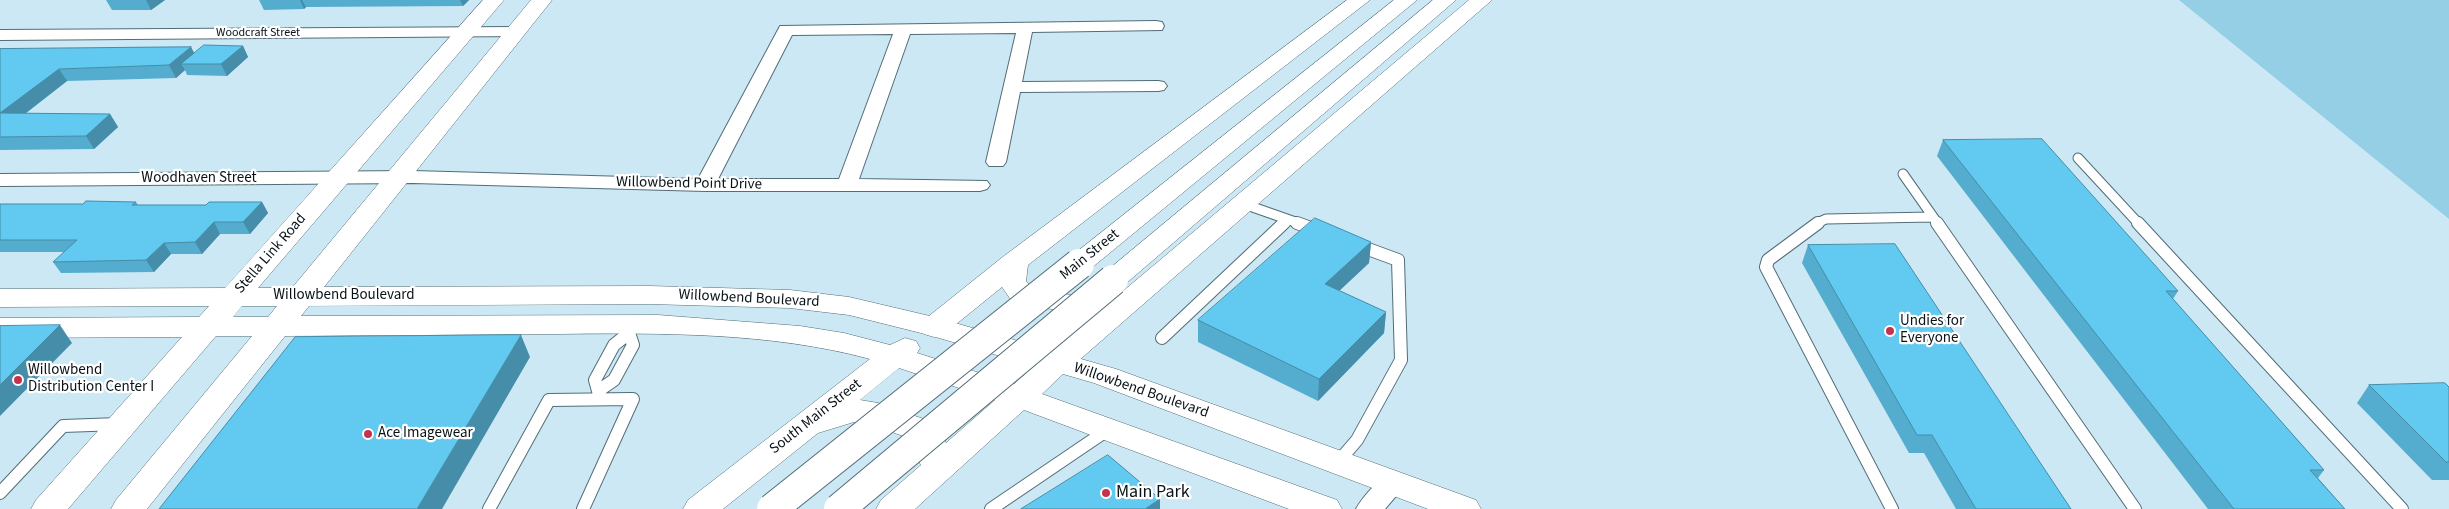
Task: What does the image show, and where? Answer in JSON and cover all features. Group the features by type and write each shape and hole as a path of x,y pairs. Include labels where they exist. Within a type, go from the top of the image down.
{"main road":[{"name":"Stella Link Road","path":"48,509 494,0"},
{"path":"128,509 542,0"},
{"name":"South Main Street","path":"700,509 894,356 934,327 1014,262 1360,0"},
{"name":"Main Street","path":"772,509 1406,0"},
{"path":"893,509 1058,362 1119,293 1446,0"},
{"path":"839,509 1119,293 1244,204 1482,0"},
{"path":"1014,262 1012,281 1021,294 1088,309 1119,293"},
{"path":"632,328 649,295"},
{"name":"Willowbend Boulevard","path":"0,298 649,295 800,300 849,306 934,327 1058,362 1149,391 1464,509"},
{"name":"Willowbend Boulevard","path":"0,328 632,328 705,326 824,339 894,356 1020,397 1110,428 1325,509"},
{"path":"804,427 852,411 867,411 924,431 933,451 924,482"}],"street":[{"path":"705,185 786,30 1156,26"},
{"path":"996,162 1025,28"},
{"path":"847,185 903,29"},
{"name":"Woodcraft Street","path":"0,35 516,32"},
{"path":"1012,87 1158,86"},
{"name":"Willowbend Point Drive","path":"397,178 705,185 980,185"},
{"name":"Woodhaven Street","path":"0,180 397,178"},
{"path":"1369,509 1395,482"}],"lane":[{"path":"2078,158 2402,509"},
{"path":"1903,174 2135,509"},
{"path":"1244,204 1331,236"},
{"path":"1892,509 1766,267 1768,260 1816,224 1826,219 1932,216"},
{"path":"1162,338 1288,220"},
{"path":"1338,462 1357,440 1401,360 1398,260 1348,242"},
{"path":"596,395 614,380 633,345 632,328"},
{"path":"596,395 596,380 614,345 632,328"},
{"path":"490,509 549,400 596,395 633,399 583,509"},
{"path":"0,493 63,426 123,424"},
{"path":"991,509 1110,428"},
{"path":"681,509 700,509"}],"shaded area":[{"path":"2179,0 2449,0 2449,219"}],"building":[{"path":"204,45 243,46 221,64 181,64"},
{"path":"191,47 169,65 59,69 0,113 0,49"},
{"path":"0,113 110,114 86,136 0,137"},
{"path":"2042,139 2178,291 2166,291 2324,470 2310,470 2345,509 2234,509 1943,140"},
{"path":"86,201 136,202 132,205 206,205 209,202 262,202 243,222 214,222 195,242 164,243 146,260 53,262 77,240 0,240 0,204 83,204"},
{"path":"1315,218 1371,242 1325,284 1386,312 1319,379 1198,320"},
{"path":"1895,244 2071,509 1976,509 1932,435 1917,435 1808,245"},
{"path":"60,325 0,385 0,326"},
{"name":"Ace Imagewear","path":"521,335 417,509 159,509 295,337"},
{"path":"2445,383 2449,387 2449,462 2446,462 2369,385"},
{"path":"1108,455 1160,499 1145,509 1021,509"}],"place":[{"name":"Undies for Everyone","path":"1890,331"},
{"name":"Willowbend Distribution Center I","path":"18,380"},
{"name":"Ace Imagewear","path":"368,434"},
{"name":"Main Park","path":"1106,493"}]}
